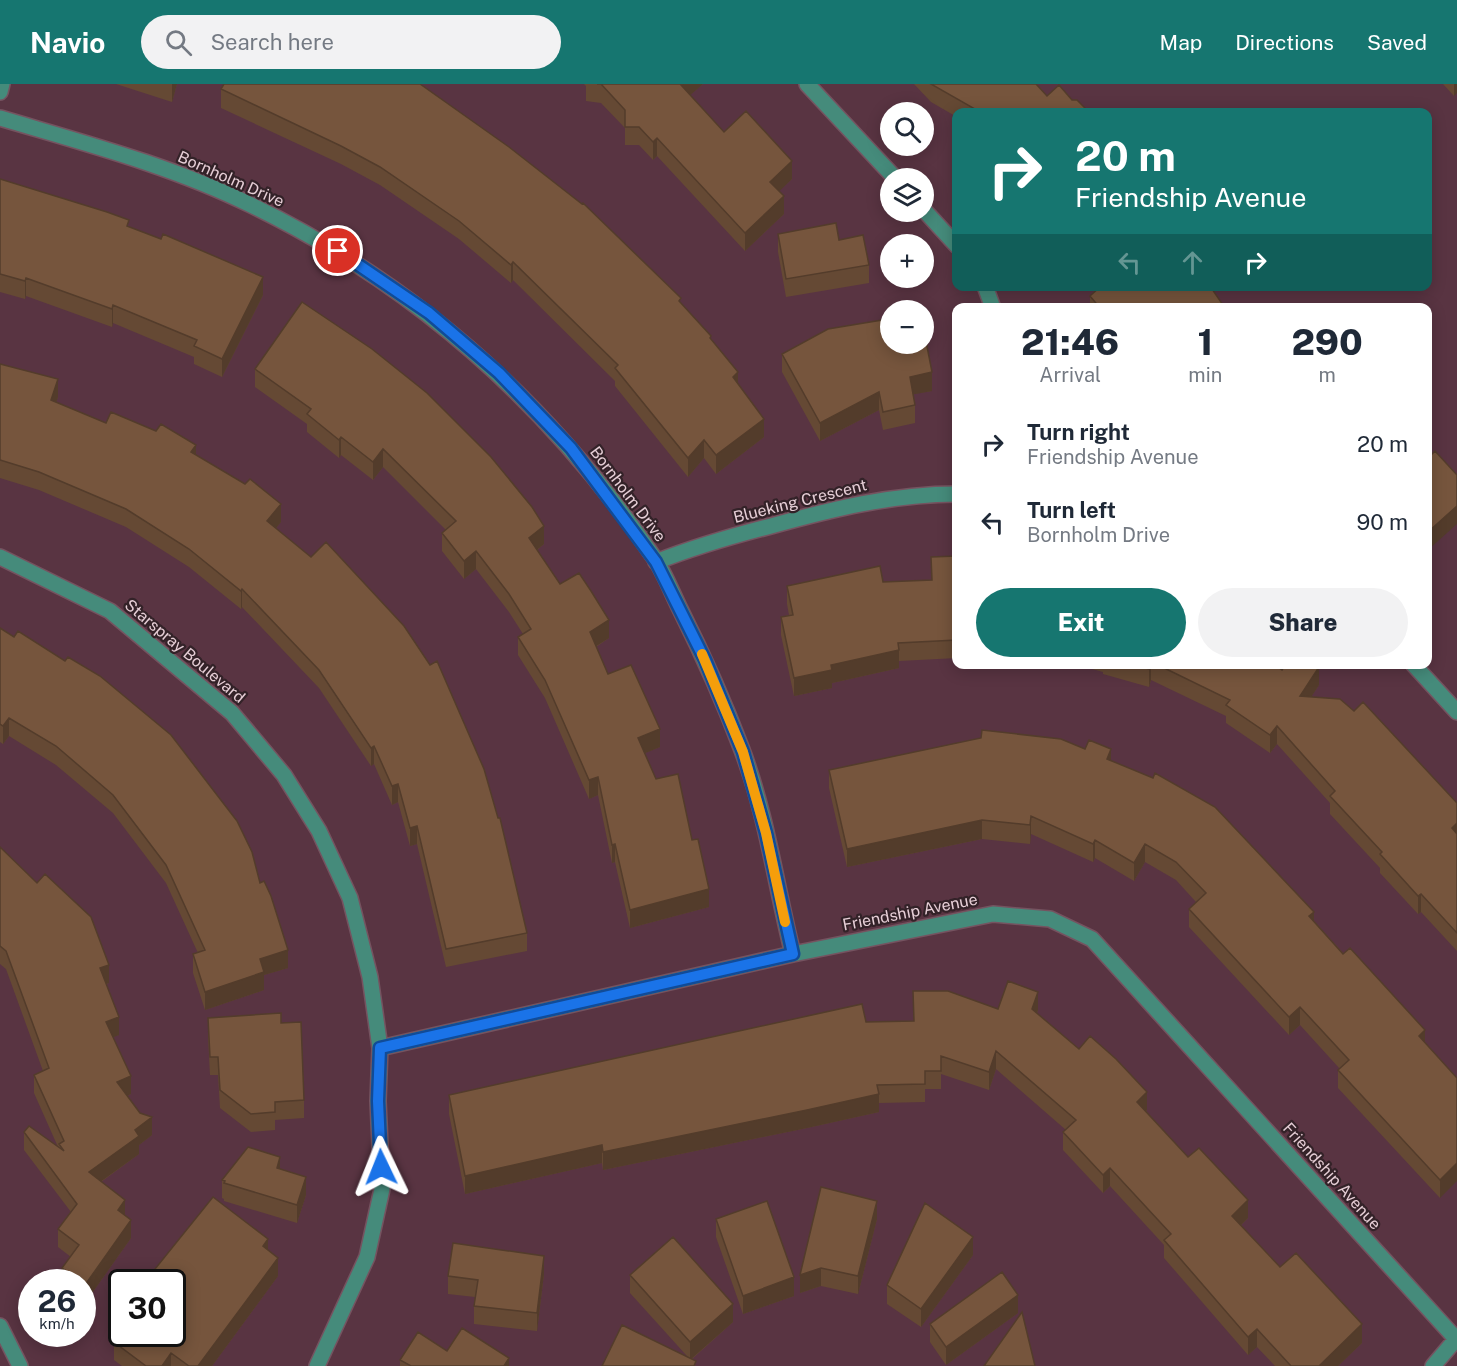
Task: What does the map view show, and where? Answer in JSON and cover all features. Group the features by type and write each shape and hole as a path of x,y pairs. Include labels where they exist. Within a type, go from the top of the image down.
{"street":[{"path":"0,92 2,84"},
{"path":"807,84 886,168"},
{"name":"Bornholm Drive","path":"0,118 152,165 249,203 338,251 429,313 499,373 571,448 656,562 705,660 743,752 766,833 793,954"},
{"path":"934,221 952,241"},
{"name":"Blueking Crescent","path":"656,562 696,546 838,507 889,498 952,494"},
{"name":"Starspray Boulevard","path":"0,557 110,611 232,712 284,775 319,831 350,898 370,977 380,1048 378,1101 381,1188 367,1257 316,1366"},
{"path":"1418,669 1457,712"},
{"name":"Friendship Avenue","path":"380,1048 793,954 993,914 1050,918 1092,939 1457,1340"},
{"path":"0,1326 20,1366"},
{"path":"1433,1366 1457,1340"}],"building":[{"path":"224,84 420,84 583,203 681,298 679,301 711,336 710,338 738,372 733,377 764,419 716,455 704,440 688,458 615,368 618,365 513,262 511,265 459,221 380,167 221,89"},
{"path":"601,84 683,84 681,85 724,132 746,111 792,161 770,182 784,196 745,233 657,138 653,142 639,127 625,127 625,110"},
{"path":"931,84 1036,84 1047,96 1059,85 1072,100 1077,100 1085,108 973,108"},
{"path":"0,179 129,220 127,226 161,239 163,234 263,277 222,359 194,346 197,340 113,305 112,309 26,278 25,281 0,274"},
{"path":"836,223 839,240 863,235 869,265 786,279 778,234"},
{"path":"1096,291 1213,291 1222,303 1096,303 1090,296"},
{"path":"302,302 372,349 427,393 491,457 532,507 544,526 529,538 560,584 579,573 609,620 590,632 608,674 631,665 660,729 638,738 656,779 678,774 692,840 698,839 709,889 630,910 615,844 612,845 598,777 589,780 545,680 518,637 531,629 509,594 476,551 464,561 442,533 456,521 383,449 373,462 341,437 339,440 307,414 311,409 255,369"},
{"path":"880,320 880,354 928,354 932,372 910,377 915,405 883,412 879,392 820,423 782,354 828,329"},
{"path":"0,364 58,379 51,400 106,423 111,412 156,431 161,424 196,445 191,452 245,484 250,479 281,504 267,521 311,557 326,542 404,626 430,665 437,661 484,769 498,818 500,818 527,933 446,949 417,826 410,828 398,784 392,786 374,746 371,748 319,670 242,589 241,591 189,549 126,509 39,472 0,460"},
{"path":"1435,451 1457,475 1457,506 1432,528 1432,454"},
{"path":"952,556 952,640 898,643 899,650 831,665 832,670 794,678 781,617 793,615 787,586 880,566 883,582 932,580 931,557"},
{"path":"0,628 14,637 18,631 65,661 68,657 100,676 171,735 237,821 252,852 260,883 264,881 271,896 288,950 260,959 264,972 205,992 193,954 205,950 166,865 113,795 56,746 9,718 3,726 0,724"},
{"path":"1166,669 1318,669 1300,696 1340,699 1354,711 1363,702 1457,803 1457,823 1452,828 1457,834 1457,933 1421,894 1418,896 1380,854 1382,852 1330,796 1335,791 1277,726 1270,735 1226,705 1230,700"},
{"path":"982,730 1061,739 1085,749 1089,740 1111,749 1107,759 1153,778 1155,773 1215,807 1314,912 1309,916 1343,954 1350,948 1425,1030 1419,1036 1457,1078 1457,1163 1440,1180 1338,1070 1349,1060 1300,1007 1289,1017 1189,909 1206,893 1176,862 1145,844 1134,863 1095,840 1093,844 1031,816 1030,825 982,820 847,849 829,770 981,738"},
{"path":"0,847 37,883 45,874 91,917 109,965 100,968 119,1017 106,1022 131,1076 117,1082 140,1113 152,1117 135,1130 139,1136 89,1172 125,1200 118,1210 131,1220 96,1269 62,1268 79,1245 58,1229 77,1204 24,1132 29,1126 64,1151 59,1144 64,1141 34,1075 49,1068 6,951 0,946"},
{"path":"1008,981 1038,992 1032,1009 1079,1049 1090,1036 1116,1059 1147,1092 1137,1102 1188,1157 1199,1148 1248,1200 1232,1216 1280,1267 1296,1253 1362,1324 1319,1366 1291,1366 1257,1329 1248,1337 1164,1240 1171,1234 1110,1168 1103,1175 1063,1132 1076,1120 996,1051 989,1072 941,1056 941,1071 925,1071 925,1084 877,1085 879,1094 807,1110 603,1152 602,1145 465,1176 449,1095 862,1004 866,1022 914,1021 913,991 948,991 998,1009"},
{"path":"281,1013 281,1023 301,1022 304,1100 275,1102 275,1112 251,1114 220,1090 218,1057 210,1057 208,1018"},
{"path":"248,1147 280,1157 277,1168 306,1177 297,1205 224,1183 225,1181 222,1180"},
{"path":"821,1187 877,1201 858,1276 821,1268 800,1275"},
{"path":"213,1197 268,1239 263,1246 278,1258 198,1366 189,1366 171,1353 162,1366 146,1366 121,1347 186,1347 186,1269 155,1269"},
{"path":"767,1201 794,1277 743,1296 716,1219"},
{"path":"925,1203 973,1237 921,1309 887,1285"},
{"path":"673,1237 733,1304 690,1342 630,1275"},
{"path":"453,1243 544,1256 537,1313 474,1306 478,1280 448,1276"},
{"path":"1002,1272 1018,1295 946,1347 930,1324"},
{"path":"1022,1312 1035,1366 984,1366"},
{"path":"622,1325 696,1361 694,1366 602,1366"},
{"path":"462,1328 509,1358 504,1366 411,1366 400,1360 418,1332 447,1351"}],"slow traffic":[{"path":"702,654 743,752 766,833 785,922"}],"route":[{"path":"338,251 429,313 499,373 571,448 656,562 705,660 743,752 766,833 793,954 380,1048 378,1101 381,1167"}]}
